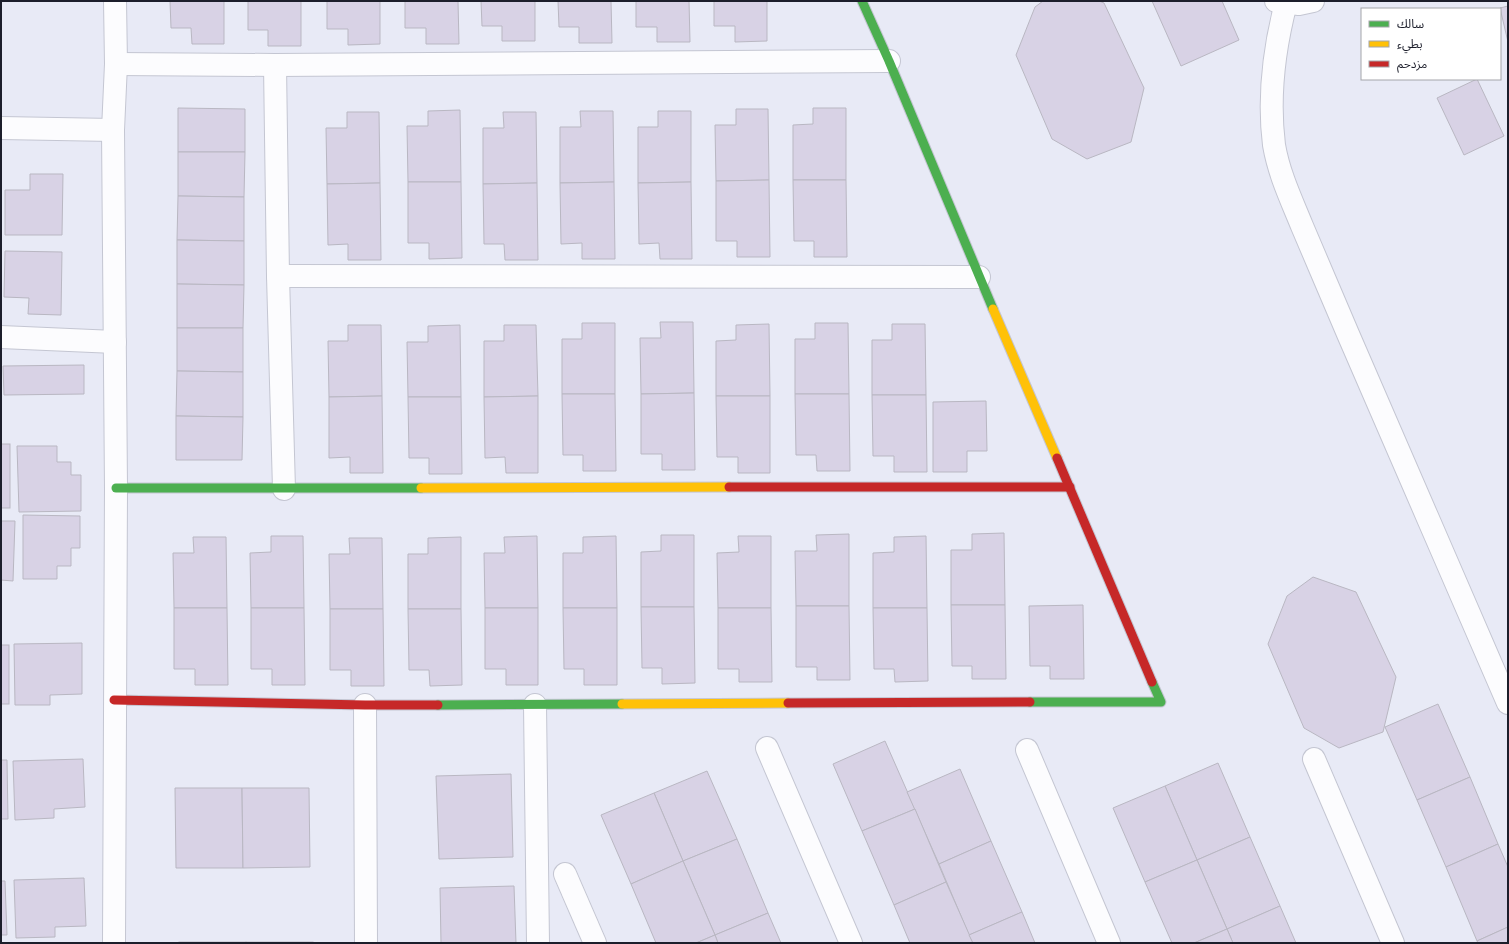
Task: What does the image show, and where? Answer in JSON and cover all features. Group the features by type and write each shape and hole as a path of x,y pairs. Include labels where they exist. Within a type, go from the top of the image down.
{"street":[{"path":"114,943 116,488 113,130 116,64 115,1"},
{"path":"114,700 365,705 1161,702 979,277 890,61 862,1"},
{"path":"1313,1 1299,4 1281,2 1272,87 1274,144 1280,172 1508,704"},
{"path":"116,64 275,65 890,61"},
{"path":"275,65 278,276 284,489"},
{"path":"1,128 113,130"},
{"path":"278,276 979,277"},
{"path":"1,337 115,342"},
{"path":"116,488 1070,487"},
{"path":"365,705 366,943"},
{"path":"535,705 538,943"},
{"path":"767,748 851,943"},
{"path":"1027,750 1109,943"},
{"path":"1314,759 1393,943"},
{"path":"565,874 596,943"}],"building":[{"path":"170,1 224,1 224,44 192,44 191,28 171,28"},
{"path":"248,1 301,1 301,46 268,46 268,30 248,30"},
{"path":"327,1 380,1 380,44 348,45 348,29 327,29"},
{"path":"405,1 458,1 459,44 426,44 426,28 405,28"},
{"path":"481,1 535,1 535,41 502,41 502,26 482,26"},
{"path":"558,1 611,1 612,43 579,43 579,27 559,27"},
{"path":"636,1 689,1 690,42 657,42 657,27 636,27"},
{"path":"714,1 767,1 767,41 735,42 735,26 714,26"},
{"path":"1043,1 1099,1 1104,3 1144,88 1131,142 1087,159 1052,139 1016,55 1035,7"},
{"path":"1152,1 1222,1 1239,40 1181,66"},
{"path":"1508,6 1508,42 1501,8"},
{"path":"1477,80 1504,136 1464,155 1437,98"},
{"path":"178,108 245,109 245,152 178,152"},
{"path":"813,108 846,108 846,180 793,180 793,125 813,124"},
{"path":"736,109 768,109 769,180 716,181 715,125 736,125"},
{"path":"460,110 461,182 408,182 407,126 428,126 428,111"},
{"path":"580,111 613,111 614,182 560,183 560,127 581,127"},
{"path":"658,111 691,111 691,182 638,183 638,127 658,127"},
{"path":"347,112 379,112 380,183 327,184 326,128 347,128"},
{"path":"503,112 536,112 537,183 483,184 483,128 504,128"},
{"path":"178,152 245,152 244,197 178,196"},
{"path":"30,174 63,174 62,235 5,235 5,190 30,190"},
{"path":"769,180 770,257 737,257 737,241 716,241 716,181"},
{"path":"793,180 846,180 847,257 814,257 814,241 794,241"},
{"path":"408,182 461,182 462,258 429,259 429,243 408,243"},
{"path":"614,182 615,259 582,259 582,243 561,244 560,183"},
{"path":"691,182 692,259 660,259 659,243 639,244 638,183"},
{"path":"380,183 381,260 348,260 348,244 328,245 327,184"},
{"path":"537,183 538,260 505,260 504,244 484,244 483,184"},
{"path":"178,196 244,197 244,241 177,240"},
{"path":"177,240 244,241 244,285 177,284"},
{"path":"5,251 62,252 61,315 28,314 29,298 4,297"},
{"path":"177,284 244,285 243,328 177,328"},
{"path":"660,322 693,322 694,393 641,394 640,338 661,338"},
{"path":"582,323 615,323 615,394 562,394 562,339 582,339"},
{"path":"815,323 848,323 849,394 795,394 795,339 815,339"},
{"path":"769,324 770,396 716,396 716,341 736,340 736,325"},
{"path":"892,324 925,324 926,395 872,395 872,340 892,340"},
{"path":"348,325 381,325 382,396 329,397 328,341 348,341"},
{"path":"460,325 461,397 408,397 407,342 428,342 428,326"},
{"path":"504,325 536,325 538,396 484,397 484,341 504,341"},
{"path":"177,328 243,328 243,372 177,371"},
{"path":"84,365 84,394 4,395 3,366"},
{"path":"177,371 243,372 243,417 176,416"},
{"path":"694,393 695,470 662,470 662,454 641,454 641,394"},
{"path":"562,394 615,394 616,471 583,471 583,455 563,455"},
{"path":"795,394 849,394 850,471 817,471 816,455 796,455"},
{"path":"872,395 926,395 927,472 894,472 894,456 873,456"},
{"path":"382,396 383,473 350,473 350,457 329,458 329,397"},
{"path":"538,396 538,473 506,473 505,457 485,458 484,397"},
{"path":"716,396 770,396 770,473 738,473 738,457 717,457"},
{"path":"408,397 461,397 462,474 429,474 429,458 409,458"},
{"path":"986,401 987,451 967,451 967,472 933,472 933,402"},
{"path":"176,416 243,417 242,460 176,460"},
{"path":"1,444 10,444 10,508 1,508"},
{"path":"17,446 57,446 57,462 71,462 71,475 81,475 81,511 19,512"},
{"path":"23,515 80,516 80,548 71,548 71,566 57,566 57,579 23,579"},
{"path":"1,521 15,521 13,581 1,580"},
{"path":"1004,533 1005,605 951,605 951,550 972,550 972,534"},
{"path":"849,534 849,606 796,606 795,551 817,551 816,535"},
{"path":"661,535 694,535 694,607 641,607 641,552 661,551"},
{"path":"271,536 303,536 304,608 251,608 250,553 271,552"},
{"path":"537,536 538,608 485,608 484,553 505,553 504,537"},
{"path":"616,536 617,608 563,608 563,553 583,553 583,537"},
{"path":"738,536 771,536 771,608 718,608 717,553 739,552"},
{"path":"926,536 927,608 873,608 873,553 894,552 894,537"},
{"path":"193,537 226,537 227,608 174,608 173,553 194,553"},
{"path":"461,537 461,609 408,609 408,554 428,554 428,538"},
{"path":"349,538 382,538 383,609 330,609 329,554 350,554"},
{"path":"1313,577 1356,592 1396,677 1383,732 1339,748 1304,728 1268,644 1287,596"},
{"path":"951,605 1005,605 1006,679 972,679 972,666 952,666"},
{"path":"1083,605 1084,679 1050,679 1050,666 1030,666 1029,606"},
{"path":"796,606 849,606 850,680 817,680 817,667 796,667"},
{"path":"641,607 694,607 695,683 662,684 662,668 642,668"},
{"path":"174,608 227,608 228,685 195,685 195,669 174,669"},
{"path":"251,608 304,608 305,685 272,685 272,669 251,669"},
{"path":"485,608 538,608 538,685 506,685 506,669 485,669"},
{"path":"563,608 617,608 617,685 584,685 584,669 564,669"},
{"path":"718,608 771,608 772,682 739,682 739,669 718,669"},
{"path":"873,608 927,608 928,681 895,682 894,669 874,669"},
{"path":"330,609 383,609 384,686 351,686 351,670 330,670"},
{"path":"408,609 461,609 462,685 430,686 429,670 409,670"},
{"path":"82,643 82,694 50,695 50,705 15,705 14,644"},
{"path":"1,645 9,645 9,704 1,704"},
{"path":"1438,704 1470,777 1417,800 1385,727"},
{"path":"885,741 915,809 862,831 833,764"},
{"path":"83,759 85,807 54,809 54,818 15,820 13,761"},
{"path":"1,760 7,760 8,819 1,819"},
{"path":"1218,763 1250,837 1197,860 1165,786"},
{"path":"960,769 991,841 939,864 907,792"},
{"path":"707,771 737,839 683,861 654,793"},
{"path":"511,774 513,857 439,859 436,776"},
{"path":"1470,777 1498,844 1446,867 1417,800"},
{"path":"1165,786 1197,860 1145,882 1113,808"},
{"path":"175,788 242,788 243,868 176,868"},
{"path":"242,788 309,788 310,867 243,868"},
{"path":"654,793 683,861 631,884 601,815"},
{"path":"915,809 946,882 894,905 862,831"},
{"path":"1250,837 1280,906 1227,929 1197,860"},
{"path":"737,839 768,913 715,935 683,861"},
{"path":"991,841 1022,912 969,935 939,864"},
{"path":"1498,844 1508,867 1508,927 1477,941 1446,867"},
{"path":"1197,860 1227,929 1194,943 1172,943 1145,882"},
{"path":"683,861 715,935 696,943 656,943 631,884"},
{"path":"84,878 86,926 55,927 55,937 16,938 14,880"},
{"path":"1,881 5,881 7,935 1,935"},
{"path":"946,882 973,943 910,943 894,905"},
{"path":"514,886 516,943 441,943 440,888"},
{"path":"1280,906 1296,943 1233,943 1227,929"},
{"path":"1022,912 1035,943 973,943 969,935"},
{"path":"768,913 781,943 718,943 715,935"},
{"path":"1508,927 1508,943 1478,943 1477,941"},
{"path":"1227,929 1233,943 1194,943"},
{"path":"715,935 718,943 696,943"},
{"path":"246,942 246,943 179,943"},
{"path":"313,942 313,943 246,943"}],"traffic: fast":[{"path":"862,1 889,61 993,309"},
{"path":"116,488 421,488"},
{"path":"1030,702 1161,702 1152,682"},
{"path":"438,705 622,704"}],"traffic: slow":[{"path":"993,309 1057,458"},
{"path":"421,488 729,487"},
{"path":"622,704 788,703"}],"traffic: jam":[{"path":"1057,458 1152,682"},
{"path":"729,487 1070,487"},
{"path":"114,700 438,705"},
{"path":"788,703 1030,702"}]}
